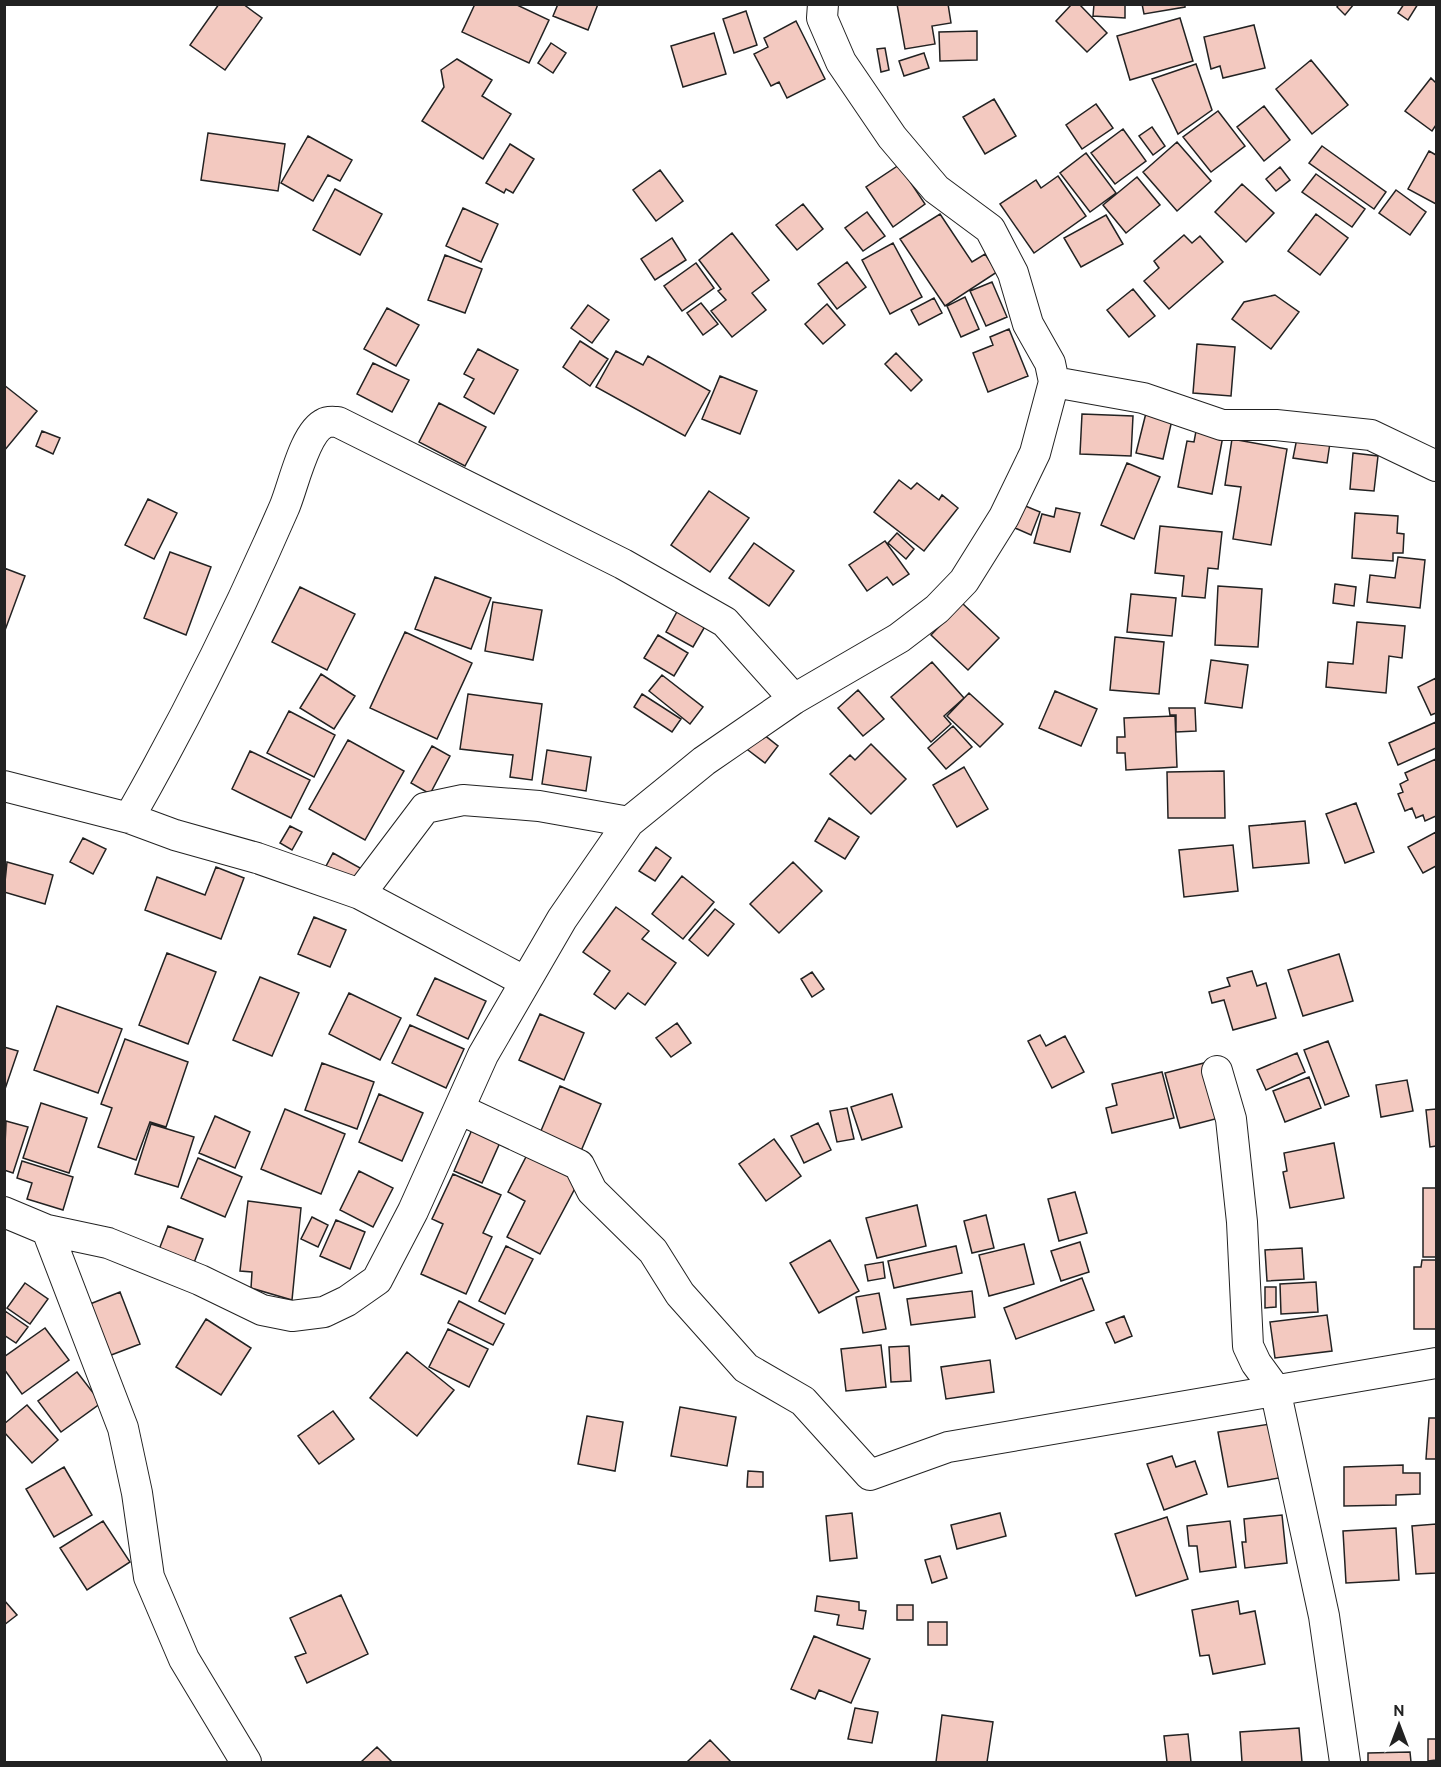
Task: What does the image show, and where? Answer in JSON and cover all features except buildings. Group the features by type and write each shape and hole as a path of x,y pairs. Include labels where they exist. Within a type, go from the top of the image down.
{"street":[{"path":"4,1212 46,1230 108,1243 200,1280 262,1310 292,1316 324,1312 347,1301 376,1280 413,1211 483,1055 524,981 629,822 704,761 794,699 899,638 937,609 964,581 1004,517 1035,453 1054,382 1050,363 1028,324 1013,273 990,229 936,189 892,137 842,62 822,18 823,4"},
{"path":"1054,382 1143,398 1222,424 1276,424 1371,435 1437,466"},
{"path":"129,818 158,767 246,596 290,496 306,447 318,428 326,422 338,422 623,564 725,621 794,699"},
{"path":"4,786 129,818 175,835 257,858 360,894 524,981"},
{"path":"360,894 425,808 463,800 539,806 629,822"},
{"path":"1217,1071 1231,1119 1242,1222 1248,1346 1256,1363 1275,1389 1324,1616 1346,1762"},
{"path":"459,1109 579,1165 592,1191 653,1251 680,1294 746,1368 803,1401 870,1475 948,1447 1275,1389 1437,1363"},
{"path":"46,1230 71,1287 123,1428 137,1493 148,1576 184,1659 246,1762"}]}
